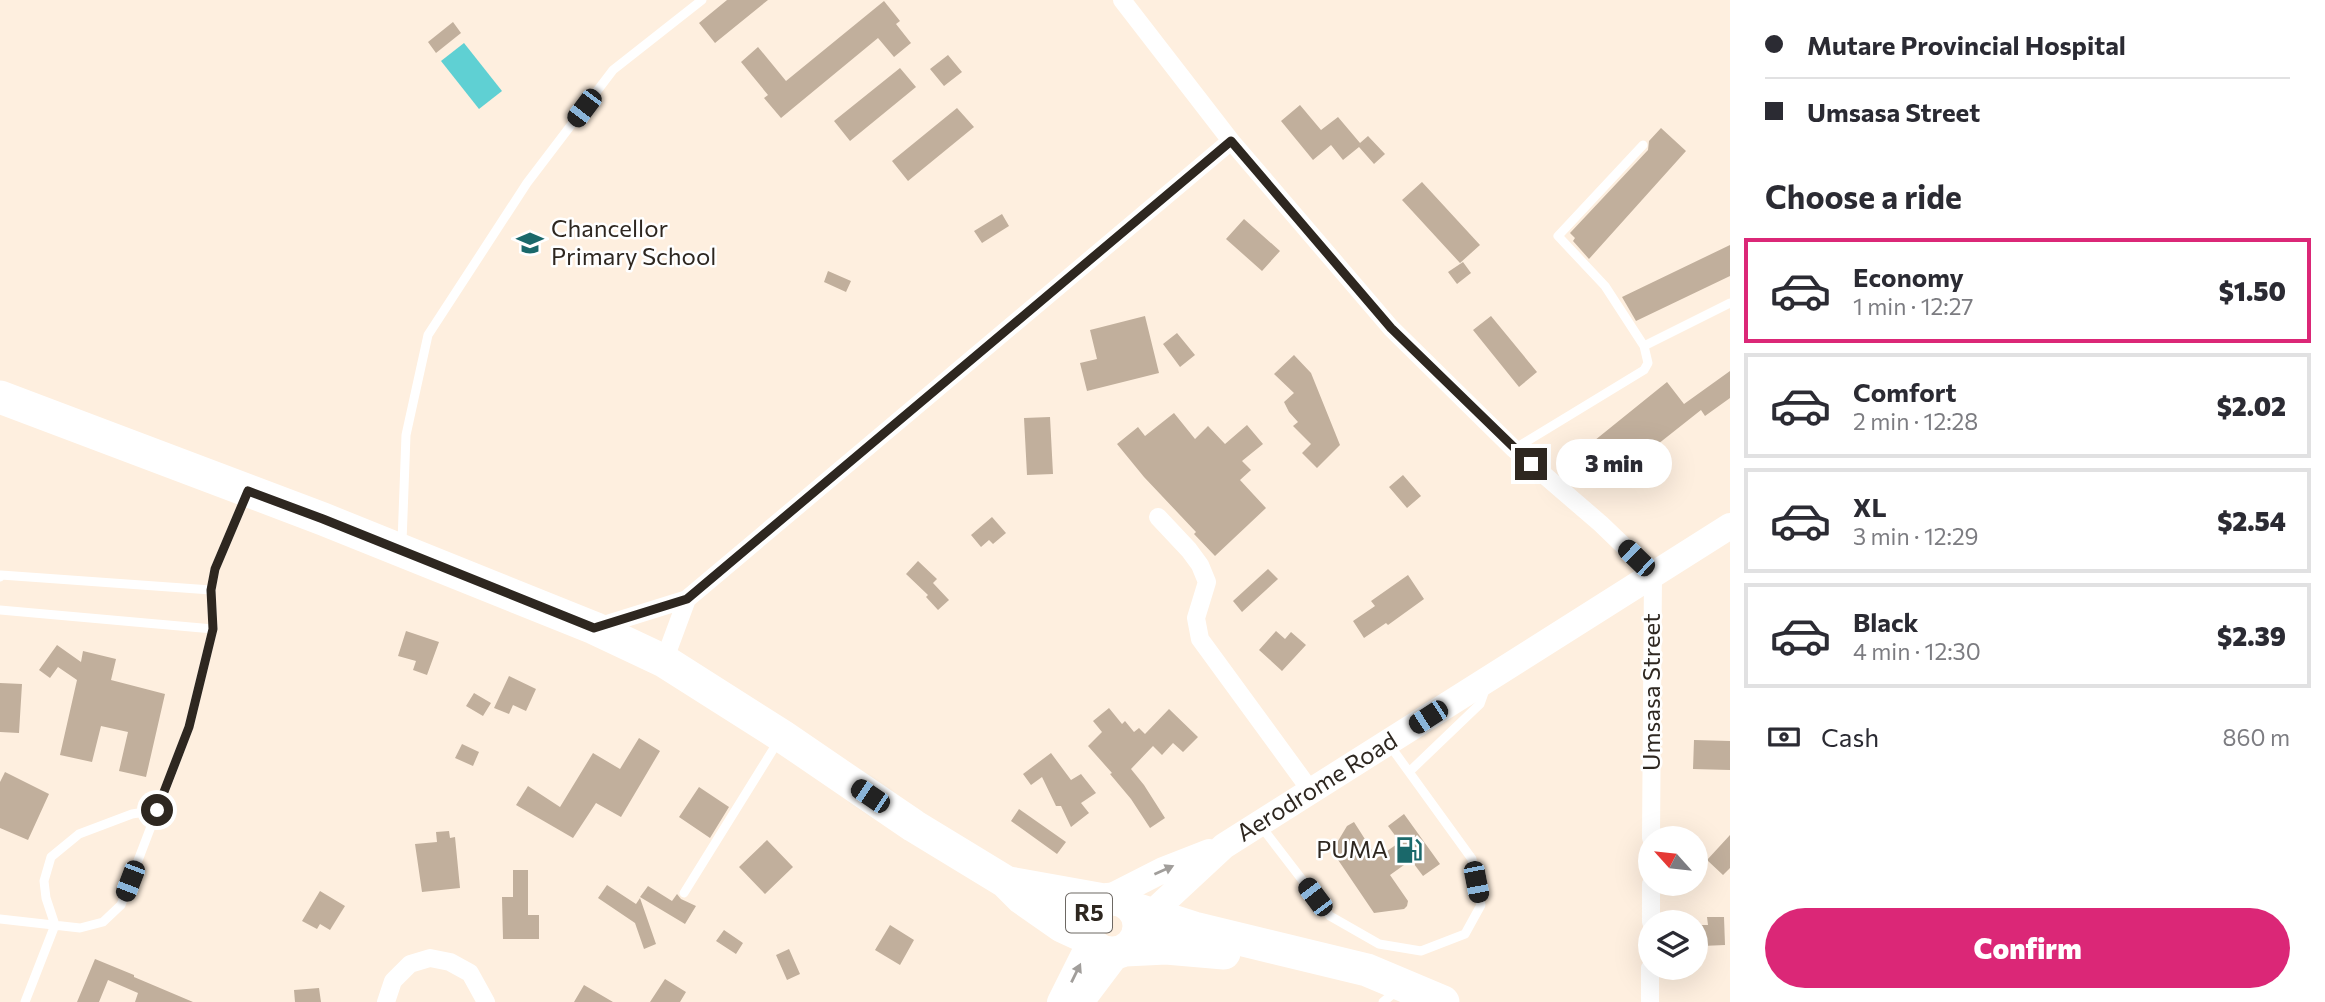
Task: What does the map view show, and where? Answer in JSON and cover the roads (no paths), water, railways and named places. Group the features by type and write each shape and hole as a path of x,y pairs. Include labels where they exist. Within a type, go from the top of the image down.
{"highway":[{"name":"R5","path":"0,397 401,551 594,628 664,661 782,736 914,826 1006,883 1166,948 1227,953 1330,974 1397,999"},
{"name":"R5","path":"1117,926 1206,932 1367,971 1443,1002"}],"street":[{"path":"1130,3 1231,141 1391,328 1514,449 1601,524 1653,574"},
{"path":"594,628 687,599 1231,141"},
{"path":"1158,517 1195,558 1207,582 1196,618 1200,639 1311,791"},
{"name":"Aerodrome Road","path":"1081,1002 1117,926 1224,846 1730,526"},
{"name":"Umsasa Street","path":"1651,826 1653,574"},
{"path":"664,661 687,599"},
{"name":"Aerodrome Road","path":"1060,1002 1163,870 1224,846"},
{"path":"386,1002 393,981 410,964 430,958 450,962 470,973 486,1002"},
{"path":"1650,980 1650,1002"}],"lane":[{"path":"401,551 406,435 428,335 527,183 613,70 702,0"},
{"path":"1514,449 1644,370 1648,363 1644,346 1605,286 1558,236 1643,145"},
{"path":"1644,346 1730,303"},
{"path":"0,919 80,928 103,922 121,905 189,727 213,629 211,590 215,569 248,491"},
{"path":"0,577 211,590"},
{"path":"0,610 213,629"},
{"path":"1409,772 1480,704 1489,678"},
{"path":"684,893 782,736"},
{"path":"1259,824 1330,916 1379,944 1421,951 1465,934 1480,905 1472,859 1388,743"},
{"path":"25,1002 55,925 46,898 44,881 51,857 79,834 132,814 157,810"}],"water":[{"path":"464,43 502,91 479,109 441,61"}],"place":[{"name":"Chancellor Primary School","path":"530,243"},
{"name":"PUMA","path":"1409,850"}]}
